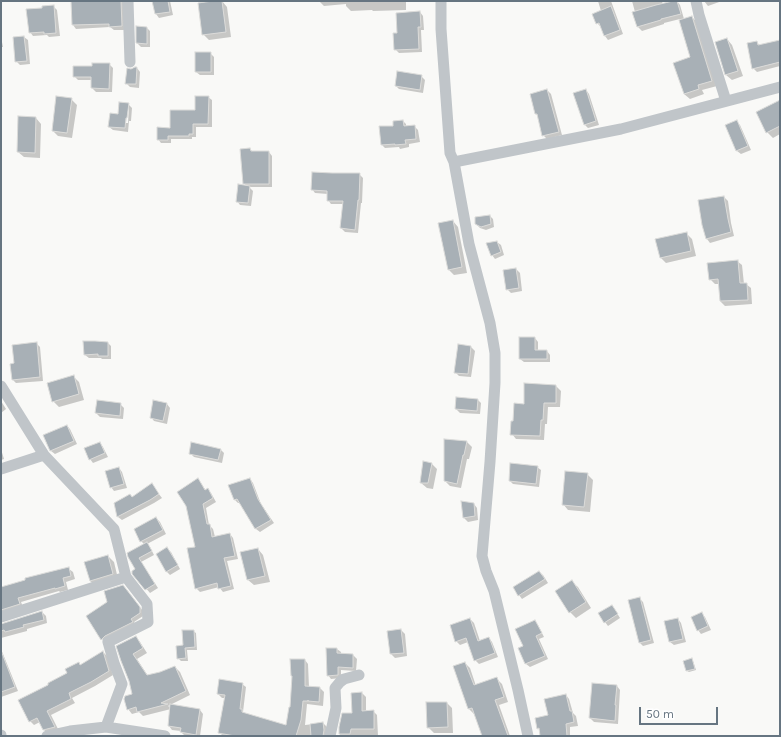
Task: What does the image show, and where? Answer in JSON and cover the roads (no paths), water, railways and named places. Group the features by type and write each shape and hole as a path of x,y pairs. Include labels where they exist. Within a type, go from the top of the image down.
{"street":[{"path":"128,1 130,62"},
{"path":"442,1 440,29 450,153 454,162 469,244 490,323 495,353 496,383 482,556 494,591 528,736"},
{"path":"696,1 699,16 726,100"},
{"path":"454,162 621,129 726,100 780,87"},
{"path":"1,386 44,456 114,529 126,577 147,604 148,622 108,642 122,684 106,726"},
{"path":"1,469 44,456"},
{"path":"1,617 126,577"},
{"path":"330,736 336,708 335,688 344,679 359,675"},
{"path":"47,736 106,726 165,736"}]}
